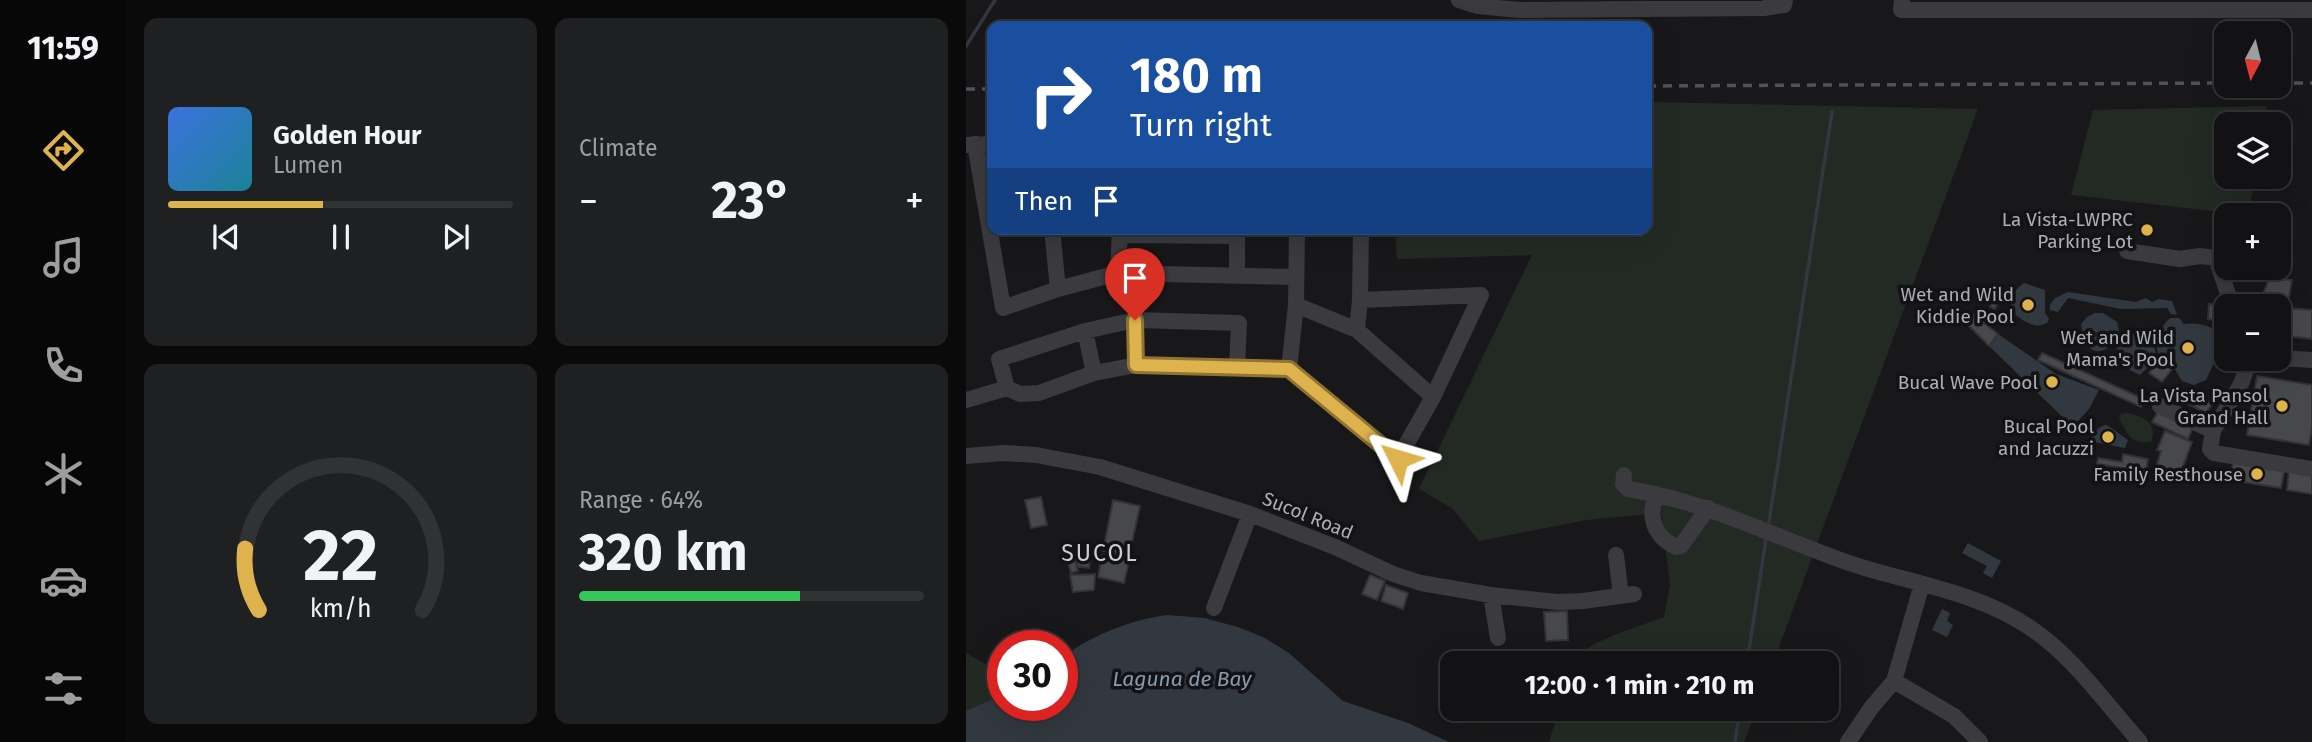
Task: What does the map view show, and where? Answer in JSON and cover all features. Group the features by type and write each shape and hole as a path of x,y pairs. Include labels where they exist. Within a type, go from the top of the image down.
{"street":[{"path":"1459,0 1478,6 1614,4 1764,8 1784,5 1785,0"},
{"path":"1901,5 2284,5 2312,10"},
{"path":"971,144 987,201"},
{"path":"993,235 1003,308 1058,289 1118,273 1296,277"},
{"path":"1053,235 1058,289"},
{"path":"1118,273 1119,235"},
{"path":"1237,235 1237,274"},
{"path":"1289,369 1296,305 1297,235"},
{"path":"1357,330 1361,235"},
{"path":"2127,251 2180,258 2216,258 2228,294"},
{"path":"966,400 1007,388 1020,394 1039,393 1094,373 1136,365 1289,369 1398,459 1433,397 1481,295 1360,300"},
{"path":"1296,305 1357,330 1433,397"},
{"path":"1007,388 999,359 1085,331 1135,320 1239,323 1237,367"},
{"path":"1135,320 1136,365"},
{"path":"1085,331 1094,373"},
{"path":"2291,359 2312,360"},
{"path":"2245,371 2241,384 2213,431 2210,449 2214,453 2312,469"},
{"path":"2161,406 2213,431"},
{"name":"Sucol Road","path":"966,456 1004,453 1036,455 1100,467 1250,514 1335,547 1393,574 1421,583 1491,595 1557,601 1628,595 1616,555"},
{"path":"1624,475 1623,484 1628,489 1708,508 1846,562 1988,604 2029,627 2059,650 2140,742"},
{"path":"1657,494 1651,507 1653,525 1672,546 1681,546 1708,508"},
{"path":"1214,608 1250,514"},
{"path":"1848,742 1871,708 1894,681 1922,584"},
{"path":"1491,595 1498,638"},
{"path":"1894,681 1954,716 1980,742"}],"shaded area":[{"path":"1652,102 1978,109 1777,651 1584,651 1664,617 1670,585 1661,513 1587,520 1479,541 1453,509 1419,489 1532,255 1397,259 1395,235 1652,235"},
{"path":"2267,106 2266,112 2214,112 2214,189 2253,189 2250,203 2214,203 2214,211 2071,195 2093,110"},
{"path":"2128,413 2148,422 2153,430 2151,442 2130,437 2119,418 2121,414"},
{"path":"966,653 987,665 987,701 966,711"},
{"path":"1555,721 1752,721 1744,742 1549,742"}],"water":[{"name":"Wet and Wild Kiddie Pool","path":"2024,283 2045,290 2045,313 2049,319 2047,323 2033,325 2012,313 2013,296"},
{"path":"2068,292 2136,302 2146,298 2152,302 2159,299 2172,301 2177,315 2171,314 2167,308 2121,309 2068,298 2058,312 2050,310 2055,298"},
{"path":"2095,313 2103,313 2117,322 2120,336 2106,349 2099,351 2094,351 2086,342 2081,324"},
{"name":"Wet and Wild Mama's Pool","path":"2170,318 2179,318 2184,324 2194,323 2214,329 2214,363 2206,380 2194,385 2182,381 2167,356 2158,353 2157,343 2163,326"},
{"path":"2138,332 2151,338 2155,351 2154,359 2140,375 2124,365 2117,353 2121,341"},
{"name":"Bucal Wave Pool","path":"1998,334 2056,374 2099,390 2089,409 2073,427 1989,346"},
{"name":"Bucal Pool and Jacuzzi","path":"2107,425 2128,440 2125,448 2094,442 2091,434"},
{"path":"1968,543 2001,561 1992,578 1983,573 1987,566 1962,553"},
{"path":"1942,609 1950,613 1947,621 1953,625 1947,637 1932,630"},
{"name":"Laguna de Bay","path":"1168,615 1204,618 1238,627 1263,637 1289,653 1343,701 1408,723 1449,742 966,742 966,711 987,701 987,721 1078,721 1078,647 1117,628"}],"building":[{"path":"2269,280 2292,280 2290,294 2263,294"},
{"path":"1997,290 2002,293 1995,309 1990,307"},
{"path":"2209,304 2214,305 2214,320 2208,319"},
{"path":"2291,308 2312,310 2312,339 2291,337"},
{"path":"1974,315 1998,334 1989,346 1967,324"},
{"path":"2042,353 2144,399 2141,407 2038,360"},
{"path":"2160,359 2173,368 2162,382 2149,373"},
{"name":"La Vista Pansol Grand Hall","path":"2257,376 2312,385 2309,445 2247,435"},
{"path":"2193,394 2212,404 2206,413 2188,404"},
{"path":"2160,408 2194,425 2188,439 2152,422"},
{"path":"2165,431 2192,442 2179,477 2155,471 2161,451 2157,450"},
{"path":"2123,454 2148,459 2146,472 2097,464 2098,458 2122,462"},
{"name":"Family Resthouse","path":"2234,459 2285,467 2281,488 2230,480"},
{"path":"2289,470 2312,473 2312,494 2287,490"},
{"path":"1041,497 1047,525 1031,528 1025,500"},
{"path":"1113,500 1140,506 1129,556 1103,551"},
{"path":"1078,554 1090,555 1089,568 1077,566"},
{"path":"1102,555 1129,561 1124,583 1098,577"},
{"path":"1075,560 1078,571 1071,573 1068,562"},
{"path":"1095,574 1094,590 1073,592 1070,575"},
{"path":"1370,575 1385,581 1377,600 1362,594"},
{"path":"1386,585 1408,593 1403,609 1381,601"},
{"path":"1567,611 1568,640 1546,641 1544,612"}],"waterway":[{"path":"966,46 995,0"},
{"path":"1769,522 1832,112"},
{"path":"1749,651 1766,539"},
{"path":"1735,742 1738,721"}],"railway":[{"path":"1652,86 2214,83"},
{"path":"2291,83 2312,83"},
{"path":"966,89 987,89"}],"place":[{"name":"La Vista-LWPRC Parking Lot","path":"2147,230"},
{"name":"Wet and Wild Kiddie Pool","path":"2028,305"},
{"name":"Wet and Wild Mama's Pool","path":"2188,348"},
{"name":"Bucal Wave Pool","path":"2052,382"},
{"name":"La Vista Pansol Grand Hall","path":"2282,406"},
{"name":"Bucal Pool and Jacuzzi","path":"2108,437"},
{"name":"Family Resthouse","path":"2257,474"}],"district":[{"name":"SUCOL","path":"1100,553"}],"route":[{"path":"1135,320 1136,365 1289,369 1398,459"}]}
